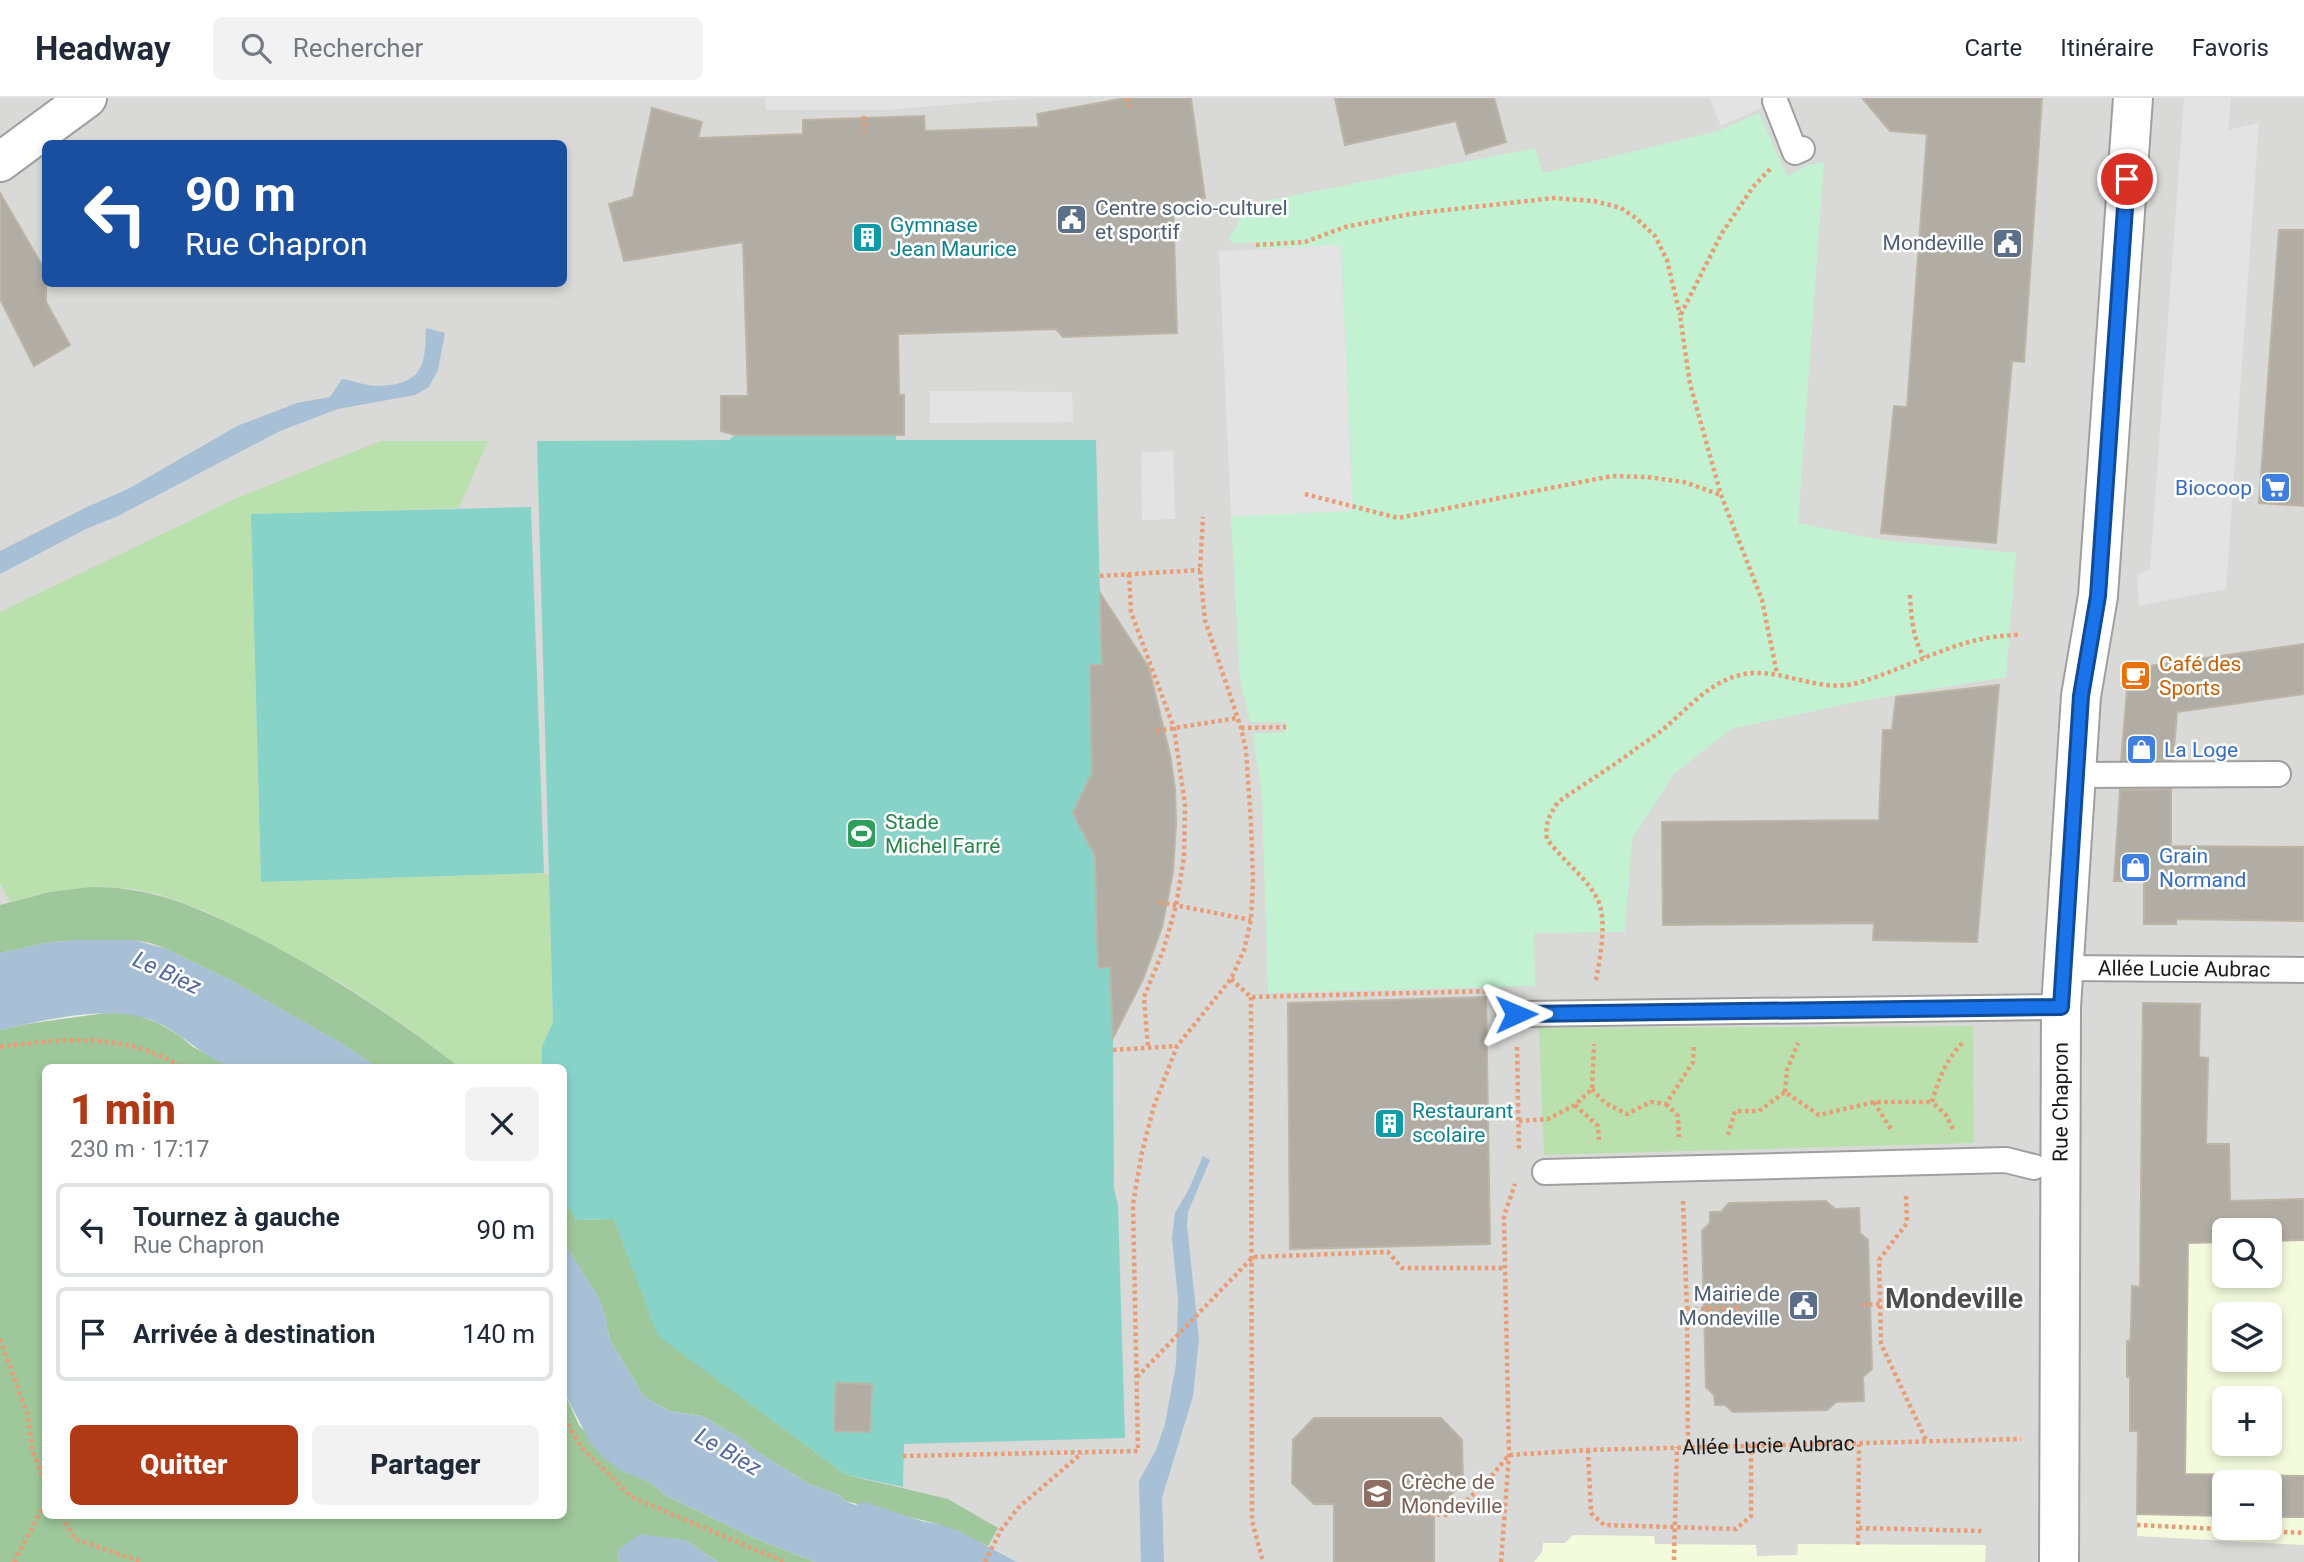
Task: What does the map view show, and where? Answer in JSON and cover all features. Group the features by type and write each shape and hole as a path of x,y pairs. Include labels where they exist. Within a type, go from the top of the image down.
{"street":[{"path":"0,162 87,98"},
{"name":"Rue Chapron","path":"2059,1562 2061,1007 2081,696 2098,596 2133,98"}],"lane":[{"path":"1775,101 1799,150"},
{"path":"2076,775 2278,774"},
{"name":"Allée Lucie Aubrac","path":"2063,968 2304,970"},
{"path":"1516,1014 2061,1007"},
{"path":"1545,1172 2006,1160 2034,1167"}],"path":[{"path":"1128,98 1130,107"},
{"path":"864,116 864,132"},
{"path":"1680,316 1721,233 1741,202 1778,160 1799,150"},
{"path":"1256,245 1305,242 1345,228 1409,214 1554,198 1594,201 1621,208 1637,219 1654,236 1667,260 1680,316 1690,383 1721,495 1762,600 1777,674"},
{"path":"1305,494 1398,518 1612,476 1684,482 1721,495"},
{"path":"903,1456 1138,1451 1133,1203 1142,1152 1154,1106 1177,1045 1231,979 1244,950 1251,920 1253,880 1246,750 1205,620 1200,570 1203,517"},
{"path":"1100,576 1200,570"},
{"path":"1129,574 1131,612 1174,728 1182,778 1185,831 1177,906 1163,951 1144,997 1148,1048"},
{"path":"1910,595 1916,643 1924,658"},
{"path":"1519,1121 1548,1119 1575,1105 1592,1089 1595,1046 1591,1013 1602,946 1601,914 1598,900 1547,839 1547,818 1558,802 1665,728 1703,694 1726,680 1749,673 1777,674 1823,685 1851,685 1880,677 1966,641 1997,635 2019,635"},
{"path":"1156,731 1237,718"},
{"path":"1241,728 1286,727"},
{"path":"1159,902 1251,920"},
{"path":"1231,979 1251,997 1515,990 1520,1173 1504,1216 1509,1455 1501,1555 1498,1562"},
{"path":"1251,997 1252,1521 1263,1562"},
{"path":"1727,1139 1735,1111 1759,1111 1785,1092 1787,1070 1798,1046 1796,1010"},
{"path":"1592,1089 1605,1103 1627,1114 1651,1102 1666,1104 1693,1062 1695,1012"},
{"path":"1932,1102 1939,1079 1956,1049 1971,1036"},
{"path":"0,1047 50,1040 115,1041 162,1055 177,1064"},
{"path":"1113,1050 1177,1045"},
{"path":"1785,1092 1819,1115 1874,1102 1932,1102 1946,1115 1957,1136 1960,1162"},
{"path":"1905,1163 1907,1223 1880,1260 1881,1343 1927,1442"},
{"path":"1682,1169 1688,1447"},
{"path":"1520,1173 1545,1172"},
{"path":"1136,1377 1253,1257 1388,1252 1402,1268 1505,1268"},
{"path":"1862,1305 1881,1304"},
{"path":"1687,1310 1744,1308"},
{"path":"0,1339 28,1416 32,1449 42,1475"},
{"path":"567,1423 581,1447 632,1497 784,1562"},
{"name":"Allée Lucie Aubrac","path":"1509,1455 1677,1447 2028,1439"},
{"path":"1858,1545 1859,1444"},
{"path":"1588,1450 1591,1513 1604,1525 1736,1529 1751,1516 1751,1446"},
{"path":"1674,1560 1677,1447"},
{"path":"985,1562 1001,1530 1018,1508 1083,1452"},
{"path":"1409,1514 1450,1515 1485,1484 1509,1455"},
{"path":"14,1562 42,1510"},
{"path":"64,1519 75,1539 142,1562"},
{"path":"2137,1525 2304,1534"},
{"path":"1859,1528 1982,1531"}],"shaded area":[{"path":"0,98 2304,98 2304,1562 1017,1562 938,1524 604,1313 567,1247 567,1064 372,1064 344,1045 46,943 0,953"},
{"path":"766,98 1029,98 886,110 766,110"},
{"path":"1709,98 1783,98 1721,126"},
{"path":"2184,98 2231,98 2228,130 2259,123 2226,589 2139,606 2137,574 2150,569"},
{"path":"1759,113 1787,176 1808,165 1824,162 1798,523 1881,540 2016,553 2006,677 1860,701 1731,729 1674,774 1632,839 1625,932 1534,933 1535,986 1268,993 1262,798 1253,733 1285,732 1286,722 1250,722 1240,681 1231,516 1353,510 1341,245 1256,249 1255,242 1233,243 1229,240 1230,237 1249,204 1535,148 1543,173 1718,131"},
{"path":"1341,245 1353,511 1231,516 1219,251"},
{"path":"930,391 1072,392 1073,422 930,423"},
{"name":"Stade Michel Farré","path":"735,435 896,435 896,440 1096,440 1100,595 1123,629 1148,679 1159,709 1175,788 1173,874 1162,927 1143,979 1113,1032 1114,1188 1118,1205 1125,1438 904,1444 903,1487 851,1476 658,1336 614,1219 576,1220 567,1204 567,1064 542,1064 542,1047 553,1022 537,441 729,440"},
{"path":"1173,451 1175,519 1142,520 1141,452"},
{"path":"531,507 544,873 261,882 251,514"},
{"path":"2304,1199 2304,1545 2137,1536 2138,1432 2130,1431 2130,1378 2127,1377 2132,1286 2140,1286 2141,1203"},
{"path":"1573,1535 1654,1536 1655,1544 1756,1545 1757,1556 1797,1555 1798,1544 1986,1545 1985,1562 1534,1562 1542,1552 1543,1543 1565,1543"}],"green space":[{"path":"381,441 488,441 459,508 251,515 261,882 544,873 549,876 553,1023 542,1047 542,1064 455,1064 346,986 205,911 159,894 128,888 90,887 11,902 0,884 0,612 241,496"},
{"path":"90,887 135,890 196,909 310,966 361,997 455,1064 372,1064 234,982 151,943 133,940 75,940 0,953 0,905 50,892"},
{"path":"112,1012 135,1014 158,1023 193,1047 227,1064 42,1064 42,1519 567,1519 567,1399 579,1425 622,1470 651,1483 665,1495 754,1538 815,1562 718,1562 685,1540 618,1550 619,1562 0,1562 0,1030"},
{"path":"1973,1026 1974,1143 1544,1155 1539,1028"},
{"path":"567,1204 576,1220 614,1219 659,1336 842,1472 948,1499 998,1528 988,1546 938,1524 845,1501 839,1495 809,1484 702,1416 669,1411 644,1397 610,1340 598,1297 567,1247"}],"water":[{"path":"426,328 445,333 438,370 429,387 415,395 338,409 280,431 0,574 0,551 128,489 237,426 297,403 330,397 342,379 377,386 391,385 411,378 421,366 424,357"},
{"name":"Le Biez","path":"133,940 166,949 234,982 372,1064 225,1064 158,1023 122,1014 80,1015 0,1030 0,953 46,943"},
{"path":"1203,1156 1210,1160 1188,1212 1187,1225 1199,1339 1193,1396 1162,1498 1164,1562 1141,1562 1139,1481 1156,1450 1165,1424 1176,1364 1178,1299 1172,1238 1175,1213"},
{"name":"Le Biez","path":"567,1247 598,1297 610,1340 644,1397 669,1411 702,1416 809,1484 839,1495 845,1501 855,1505 865,1502 959,1531 1017,1562 815,1562 754,1538 665,1495 651,1483 622,1471 605,1459 591,1444 567,1398"},
{"path":"639,1534 685,1540 718,1562 619,1562 618,1550"}],"building":[{"path":"1126,98 1191,98 1205,198 1173,203 1177,333 1063,337 1056,329 898,334 899,395 904,395 904,435 735,435 721,431 721,396 748,396 743,242 624,261 609,204 633,197 652,108 702,122 698,138 803,134 803,120 924,116 925,131 1039,127 1037,114"},
{"path":"1335,98 1494,98 1506,142 1466,154 1456,121 1345,145"},
{"path":"1862,98 2042,98 2024,362 2012,361 1996,543 1881,533 1894,406 1907,407 1927,134 1890,131"},
{"path":"0,193 42,265 42,287 46,287 46,302 70,345 34,366 0,299"},
{"path":"2279,230 2304,230 2304,506 2259,503"},
{"path":"1100,593 1149,668 1170,755 1175,788 1173,872 1162,927 1143,979 1113,1038 1110,967 1098,968 1095,856 1073,813 1092,773 1090,665 1102,665"},
{"path":"2304,644 2304,694 2177,712 2173,760 2121,760 2129,669"},
{"path":"1999,685 1977,942 1873,940 1874,923 1663,925 1662,822 1879,820 1883,730 1892,730 1896,697"},
{"path":"2171,789 2171,846 2304,847 2304,921 2176,919 2176,924 2144,924 2144,881 2114,881 2120,790"},
{"name":"Restaurant scolaire","path":"1486,997 1490,1244 1290,1249 1288,1003"},
{"path":"2143,1003 2200,1004 2199,1057 2208,1058 2206,1144 2229,1144 2230,1201 2304,1199 2304,1240 2282,1241 2282,1218 2212,1218 2212,1242 2188,1243 2185,1474 2212,1474 2212,1516 2137,1514 2138,1431 2130,1431 2127,1341 2130,1341 2132,1286 2140,1287"},
{"name":"Mairie de Mondeville","path":"1826,1201 1835,1209 1859,1208 1860,1233 1868,1240 1872,1369 1863,1377 1864,1401 1836,1402 1827,1410 1733,1412 1725,1405 1715,1405 1714,1395 1706,1387 1702,1231 1710,1223 1710,1212 1721,1212 1729,1203"},
{"path":"836,1383 872,1384 870,1432 834,1431"},
{"name":"Crèche de Mondeville","path":"1314,1418 1441,1418 1462,1440 1463,1483 1434,1511 1434,1562 1334,1562 1334,1504 1314,1504 1292,1483 1293,1440"},
{"path":"2282,1476 2304,1476 2304,1517 2282,1517"}],"place":[{"name":"Centre socio-culturel et sportif","path":"1072,220"},
{"name":"Gymnase Jean Maurice","path":"867,237"},
{"name":"Mondeville","path":"2007,243"},
{"name":"Biocoop","path":"2275,488"},
{"name":"Café des Sports","path":"2136,676"},
{"name":"La Loge","path":"2141,750"},
{"name":"Stade Michel Farré","path":"862,834"},
{"name":"Grain Normand","path":"2136,868"},
{"name":"Restaurant scolaire","path":"1389,1123"},
{"name":"Mairie de Mondeville","path":"1803,1306"},
{"name":"Crèche de Mondeville","path":"1378,1494"}],"district":[{"name":"Mondeville","path":"1954,1298"}],"route":[{"path":"1516,1014 2061,1007 2081,696 2098,596 2127,179"}]}
